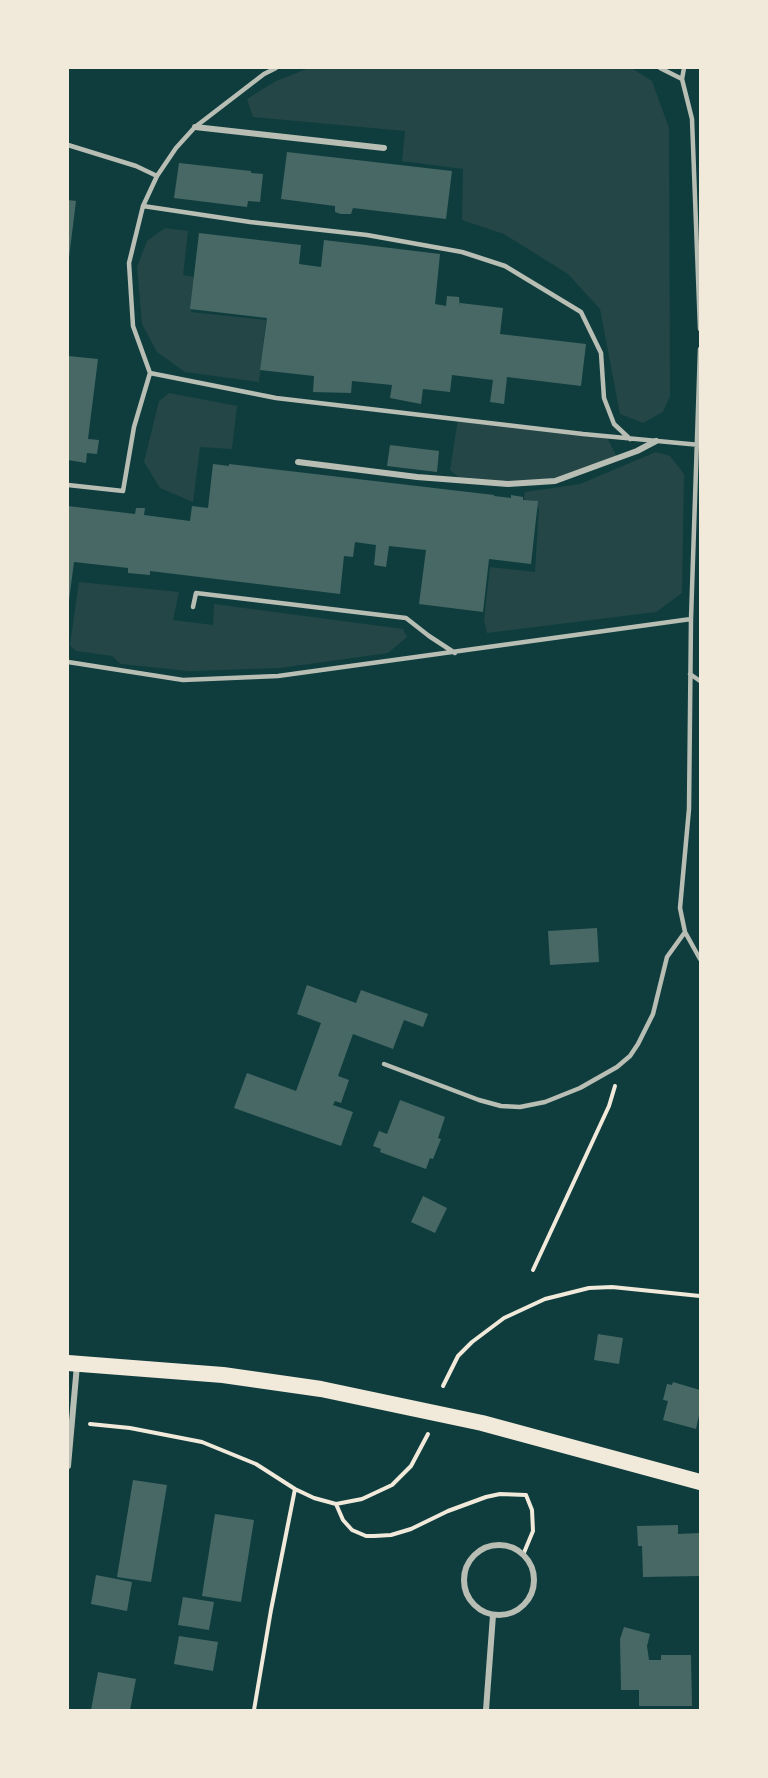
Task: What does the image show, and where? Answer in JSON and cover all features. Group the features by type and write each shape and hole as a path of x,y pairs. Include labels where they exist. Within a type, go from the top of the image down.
{"highway":[{"path":"72,1364 223,1375 321,1389 492,1426 700,1482"}],"street":[{"path":"195,127 384,148"},
{"path":"298,462 417,477 508,484 555,481 602,465 656,441"},
{"path":"68,1466 72,1364"},
{"path":"496,1545 511,1547 523,1555 531,1567 534,1581 531,1595 515,1611 505,1615 493,1615 480,1610 469,1600 464,1586 464,1572 471,1558 482,1549 496,1545"},
{"path":"486,1710 493,1615"}],"lane":[{"path":"68,485 123,491 134,427 150,374 133,326 129,263 143,206 157,176 176,148 195,127 264,74 276,68"},
{"path":"660,68 682,79"},
{"path":"684,68 682,79 692,119 700,329"},
{"path":"692,119 700,120"},
{"path":"68,144 136,166 157,176"},
{"path":"68,152 74,146"},
{"path":"143,206 249,222 367,235 462,252 505,266 581,312 601,352 604,398 614,424 630,439"},
{"path":"700,349 699,445 691,619 689,809 681,908 685,932 700,959"},
{"path":"150,374 276,398 699,445"},
{"path":"193,607 196,593 406,618 455,652"},
{"path":"68,662 183,680 278,676 691,619"},
{"path":"690,675 700,681"},
{"path":"384,1065 501,1106 520,1107 546,1101 580,1088 617,1067 630,1056 653,1014 667,957 685,932"}],"path":[{"path":"533,1270 609,1106 616,1082 617,1067"},
{"path":"443,1386 458,1356 472,1342 504,1318 546,1299 581,1290 612,1287 700,1296"},
{"path":"90,1424 130,1428 202,1442 256,1464 296,1489 324,1502 336,1504 362,1499 392,1485 411,1466 428,1434"},
{"path":"254,1710 271,1610 296,1489"},
{"path":"336,1504 343,1520 352,1530 366,1536 374,1536 391,1535 411,1529 448,1511 486,1497 500,1494 526,1495 532,1510 533,1531 523,1555"}],"shaded area":[{"path":"309,68 609,68 633,69 652,81 669,128 670,396 663,412 643,423 620,414 600,309 568,274 504,234 462,220 463,169 402,161 405,131 253,117 247,99 276,81"},
{"path":"165,228 188,231 183,275 195,277 191,312 266,320 259,382 185,372 157,352 142,324 137,267 147,241"},
{"path":"169,393 237,406 232,449 200,447 193,502 160,488 144,462 159,401"},
{"path":"458,419 606,436 618,459 555,481 508,484 462,480 450,470"},
{"path":"656,452 670,456 684,474 682,593 656,612 487,633 484,620 490,567 535,572 539,508 523,505 525,492 580,484"},
{"path":"79,582 179,592 173,620 213,625 214,604 403,629 407,637 388,653 280,668 189,671 121,664 112,656 76,651 70,645"}],"building":[{"path":"287,152 452,171 446,219 353,208 351,214 341,214 335,212 335,206 281,199"},
{"path":"179,163 263,174 260,202 248,201 247,207 174,198"},
{"path":"68,200 76,201 69,258 68,258"},
{"path":"199,233 301,245 299,264 321,267 324,240 440,254 435,304 446,306 447,296 459,297 460,307 460,303 503,308 500,334 586,344 581,386 507,377 504,404 490,402 493,380 452,375 450,392 423,389 421,404 390,398 392,385 352,381 351,393 313,392 314,376 260,370 267,318 190,309"},
{"path":"68,356 98,359 88,439 99,440 97,454 87,453 86,463 68,460"},
{"path":"390,445 439,451 437,472 387,466"},
{"path":"213,464 229,466 229,464 511,498 511,495 523,497 523,500 538,501 531,564 489,559 483,612 419,604 426,550 389,546 386,567 374,565 376,545 355,542 353,557 344,556 340,594 150,571 150,575 128,573 128,568 74,562 68,608 68,506 135,514 136,508 145,508 144,515 190,521 192,506 208,508"},
{"path":"597,928 599,962 550,965 548,931"},
{"path":"307,985 356,1003 361,990 428,1014 423,1027 404,1020 393,1049 353,1034 338,1076 349,1080 341,1103 335,1101 333,1105 353,1112 341,1146 234,1108 247,1073 296,1091 321,1023 297,1014"},
{"path":"400,1100 445,1117 438,1138 441,1139 426,1169 380,1152 381,1149 373,1146 379,1131 387,1134"},
{"path":"423,1196 447,1208 435,1233 411,1222"},
{"path":"598,1334 623,1338 619,1364 594,1360"},
{"path":"673,1382 700,1390 700,1411 696,1429 663,1420 668,1401 663,1400 667,1384 672,1385"},
{"path":"133,1480 167,1485 151,1582 117,1577"},
{"path":"215,1514 254,1520 241,1602 202,1596"},
{"path":"678,1525 678,1534 700,1533 700,1576 643,1577 642,1546 638,1546 637,1526"},
{"path":"96,1575 132,1582 127,1611 91,1604"},
{"path":"183,1597 214,1602 209,1630 178,1625"},
{"path":"624,1627 650,1634 647,1646 649,1660 661,1660 661,1655 691,1655 692,1706 639,1706 639,1690 621,1690 620,1639"},
{"path":"179,1636 218,1642 213,1671 174,1664"},
{"path":"98,1672 136,1679 130,1710 91,1710"}]}
